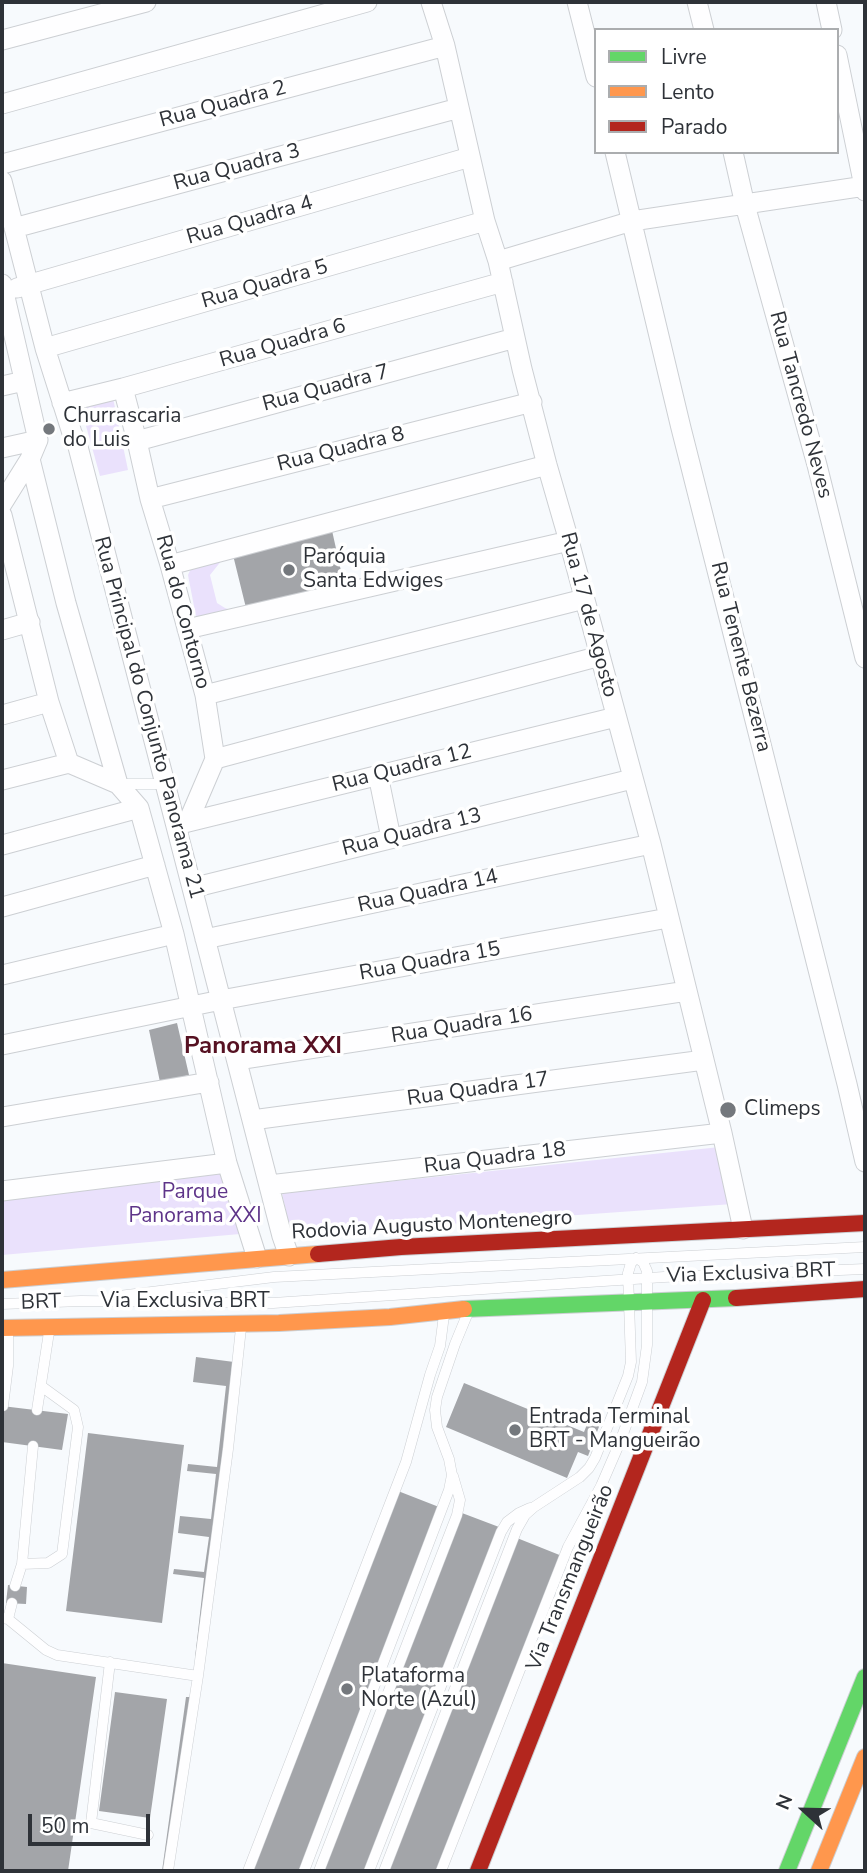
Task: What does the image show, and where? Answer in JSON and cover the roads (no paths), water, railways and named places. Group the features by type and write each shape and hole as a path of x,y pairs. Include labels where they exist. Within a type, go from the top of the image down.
{"main road":[{"name":"Rodovia Augusto Montenegro","path":"2,1280 401,1247 865,1223"},
{"path":"5,1328 242,1324 390,1317 470,1308 704,1300 865,1289"},
{"name":"Via Transmangueirão","path":"478,1871 704,1300"},
{"path":"787,1871 865,1677"},
{"path":"819,1871 865,1757"}],"street":[{"path":"2,40 146,2"},
{"path":"2,104 367,2"},
{"name":"Rua 17 de Agosto","path":"431,2 547,465 651,844 743,1229"},
{"path":"577,2 594,69"},
{"path":"697,2 704,28"},
{"path":"826,2 832,28"},
{"name":"Rua Quadra 2","path":"2,164 444,46"},
{"path":"498,261 632,221 865,188 839,64"},
{"name":"Rua Quadra 3","path":"14,228 459,108"},
{"name":"Rua Tenente Bezerra","path":"615,154 681,428 865,1162"},
{"name":"Rua Tancredo Neves","path":"733,154 817,465 865,658"},
{"name":"Rua Quadra 4","path":"30,284 470,157"},
{"name":"Rua Principal do Conjunto Panorama 21","path":"2,181 46,348 77,443 165,783 182,823 192,888 289,1256"},
{"name":"Rua Quadra 5","path":"46,348 485,221"},
{"name":"Rua Quadra 6","path":"62,403 503,282"},
{"path":"2,504 30,459 38,440 6,323 3,288 30,284"},
{"path":"6,323 37,316"},
{"name":"Rua Quadra 7","path":"137,441 515,338"},
{"path":"2,386 24,381"},
{"name":"Rua do Contorno","path":"123,388 150,499 205,695 215,759"},
{"name":"Rua Quadra 8","path":"150,499 532,401"},
{"path":"2,448 38,440"},
{"name":"Rua Principal do Conjunto Panorama 21","path":"30,459 66,603 118,784 139,808 174,934 227,1163 257,1258"},
{"path":"170,565 547,465"},
{"path":"2,515 8,566 30,622 49,702 69,763"},
{"path":"187,629 569,541"},
{"path":"205,695 584,599"},
{"path":"2,630 30,622"},
{"path":"182,823 215,759 600,656"},
{"path":"2,715 49,702"},
{"name":"Rua Quadra 12","path":"182,823 616,717"},
{"path":"2,780 69,763 118,784"},
{"path":"378,775 391,838"},
{"name":"Rua Quadra 13","path":"192,888 632,779"},
{"path":"2,845 139,808"},
{"name":"Rua Quadra 14","path":"205,939 651,844"},
{"path":"2,907 155,865"},
{"name":"Rua Quadra 15","path":"191,1007 668,918"},
{"path":"2,975 174,934"},
{"name":"Rua Quadra 16","path":"237,1060 687,992"},
{"path":"2,1045 191,1007"},
{"name":"Rua Quadra 17","path":"252,1120 704,1060"},
{"path":"2,1116 209,1082"},
{"name":"Rua Quadra 18","path":"269,1185 722,1133"},
{"path":"2,1191 227,1163"}],"lane":[{"path":"118,784 165,783"},
{"name":"Via Exclusiva BRT","path":"81,1301 274,1277 865,1247"},
{"path":"369,1871 501,1532 507,1522 580,1477 595,1458 628,1376 631,1362 628,1279 631,1263 636,1258 643,1262 647,1271 647,1345 642,1382 601,1486 568,1547 441,1871"},
{"name":"Via Exclusiva BRT","path":"81,1301 273,1303 628,1279 865,1269"},
{"path":"319,1871 457,1515 460,1500 437,1427 435,1410 455,1344 475,1297 484,1288"},
{"path":"248,1871 406,1462 443,1332 444,1312 440,1300 430,1292"},
{"name":"BRT","path":"2,1304 81,1301"},
{"path":"168,1871 198,1676 242,1324"},
{"path":"3,1406 8,1366 5,1328"},
{"path":"37,1410 49,1328"},
{"path":"22,1564 48,1563 62,1554 78,1427 74,1410 41,1386"},
{"path":"15,1586 22,1564 33,1446"},
{"path":"304,1871 449,1490 452,1473"},
{"path":"384,1871 517,1529 525,1515 534,1507"},
{"path":"12,1603 5,1618 46,1650 198,1676"},
{"path":"110,1662 91,1823 148,1835"}],"place":[{"name":"Churrascaria do Luis","path":"49,429"},
{"name":"Paróquia Santa Edwiges","path":"289,570"},
{"name":"Climeps","path":"728,1110"},
{"name":"Entrada Terminal BRT - Mangueirão","path":"515,1430"},
{"name":"Plataforma Norte (Azul)","path":"347,1689"}],"district":[{"name":"Panorama XXI","path":"263,1047"}],"park label":[{"name":"Parque Panorama XXI","path":"195,1205"}]}
